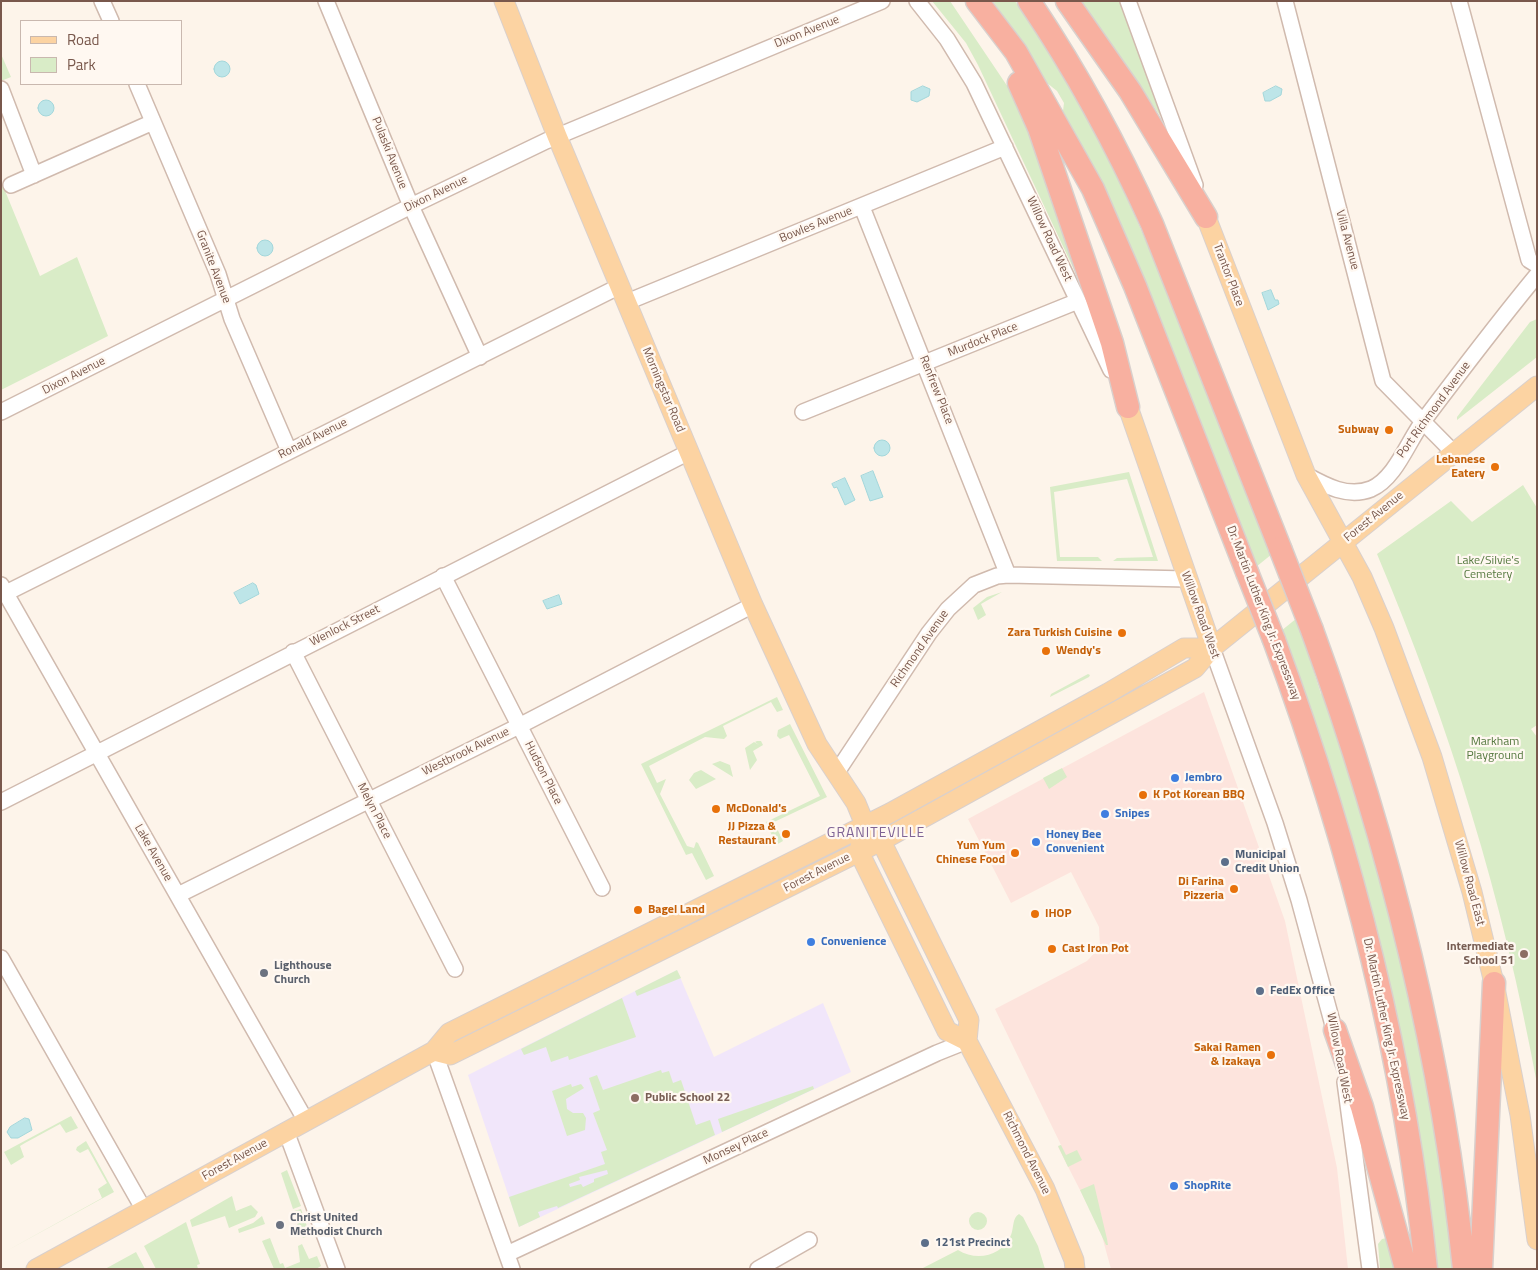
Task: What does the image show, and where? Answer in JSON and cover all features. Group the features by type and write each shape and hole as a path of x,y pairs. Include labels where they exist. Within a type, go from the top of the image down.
{"highway":[{"path":"975,1 1031,107 1112,343 1128,407"},
{"name":"Dr. Martin Luther King Jr. Expressway","path":"975,1 1016,52 1064,134 1093,189 1135,286 1274,640 1326,788 1381,994 1410,1152 1426,1269"},
{"path":"1029,1 1081,82 1131,176 1152,224 1312,630 1364,781 1406,934 1434,1065 1464,1269"},
{"path":"1067,1 1130,91 1206,218"},
{"path":"1481,1269 1494,983"},
{"path":"1336,1030 1362,1107 1406,1269"}],"main road":[{"name":"Morningstar Road","path":"504,1 557,136 753,606 818,744 837,772"},
{"name":"Trantor Place","path":"1206,218 1306,475 1342,543"},
{"name":"Forest Avenue","path":"434,1051 450,1055 881,841 1196,668 1212,648 1537,386"},
{"name":"Willow Road West","path":"1128,407 1212,648"},
{"name":"Willow Road East","path":"1342,543 1362,577 1384,628 1432,757 1472,892 1494,983 1520,1115 1535,1211 1537,1240"},
{"name":"Forest Avenue","path":"36,1269 434,1051 449,1034 865,825 1069,715 1184,648 1212,648"},
{"name":"Richmond Avenue","path":"837,772 856,803 865,825 881,841 969,1020 967,1042 1045,1188 1074,1260 1075,1269"},
{"path":"865,825 859,852 947,1031 967,1042"}],"street":[{"path":"102,1 111,20"},
{"name":"Pulaski Avenue","path":"326,1 411,206 480,357"},
{"name":"Dixon Avenue","path":"1,412 411,206 557,136 882,1"},
{"name":"Willow Road West","path":"917,1 932,18 961,61 1005,147 1128,407"},
{"name":"Trantor Place","path":"1128,1 1206,218"},
{"name":"Villa Avenue","path":"1284,1 1383,381 1454,453"},
{"path":"1459,1 1529,260 1537,265"},
{"name":"Granite Avenue","path":"137,85 218,274 232,319 289,451"},
{"path":"1,89 34,175"},
{"path":"11,185 153,122"},
{"name":"Bowles Avenue","path":"623,294 862,207 1005,147"},
{"name":"Renfrew Place","path":"862,207 926,363 1008,574"},
{"name":"Port Richmond Avenue","path":"1306,475 1343,492 1370,489 1378,485 1391,471 1423,422 1537,274"},
{"name":"Ronald Avenue","path":"3,589 480,357 623,294"},
{"name":"Murdock Place","path":"803,412 1078,302"},
{"name":"Wenlock Street","path":"1,802 689,452"},
{"name":"Richmond Avenue","path":"837,772 929,633 948,608 974,585 1008,574 1187,578"},
{"name":"Hudson Place","path":"443,576 602,888"},
{"name":"Lake Avenue","path":"3,589 306,1121"},
{"name":"Westbrook Avenue","path":"178,895 519,726 753,606"},
{"name":"Willow Road West","path":"1212,648 1275,823 1336,1030 1350,1108 1370,1269"},
{"name":"Melyn Place","path":"293,652 454,969"},
{"path":"1,958 144,1210"},
{"name":"Monsey Place","path":"507,1254 929,1056 967,1042"},
{"path":"434,1051 512,1269"},
{"path":"286,1132 337,1269"},
{"path":"758,1269 809,1240"}],"shaded area":[{"path":"1204,692 1285,921 1337,1168 1348,1269 1111,1269 1100,1229 1058,1147 1061,1145 995,1009 1087,961 1100,947 1099,927 1071,872 1011,903 968,819"},
{"name":"Public School 22","path":"677,970 714,1057 823,1003 851,1072 519,1227 468,1075"}],"green space":[{"path":"932,1 950,1 1018,102 1083,289 978,65 966,43"},
{"path":"993,1 1015,1 1057,65 1095,132 1128,200 1187,341 1272,554 1256,567 1233,505 1083,149 1063,111 1064,103 1057,91 1047,83"},
{"path":"1077,1 1123,1 1161,117 1118,55"},
{"path":"1,54 11,77 1,81"},
{"path":"1,181 40,276 77,257 108,336 1,390"},
{"path":"1537,319 1537,357 1457,420 1457,417 1530,322"},
{"path":"1129,472 1158,561 1113,561 1117,558 1153,557 1127,479 1054,492 1060,557 1098,557 1102,561 1057,561 1050,487"},
{"path":"1523,485 1537,508 1537,725 1531,729 1537,737 1537,1084 1508,947 1472,814 1428,684 1377,554 1451,501 1472,522"},
{"path":"1002,592 981,604 986,615 978,620 973,608 987,597"},
{"path":"1297,618 1321,694 1324,692 1359,804 1409,992 1440,1164 1453,1269 1435,1269 1431,1236 1281,631"},
{"path":"1088,674 1090,675 1089,677 1050,697 1051,694"},
{"path":"777,697 783,710 777,712 771,702 723,726 727,736 724,739 705,737 649,766 657,783 666,779 660,794 687,846 694,848 696,842 698,843 714,876 706,880 692,853 686,855 641,764"},
{"path":"790,724 827,797 774,822 783,841 776,845 766,822 820,796 789,735 780,739 777,736 778,730"},
{"path":"761,741 763,745 753,751 757,760 750,770 745,748 754,742 759,745 755,742"},
{"path":"720,761 730,765 733,777 712,764"},
{"path":"1062,768 1067,777 1049,789 1043,778"},
{"path":"701,770 716,779 696,789 689,780 694,773"},
{"path":"677,970 681,978 637,996 635,991"},
{"path":"622,998 636,1037 569,1060 568,1056 551,1062 546,1047 524,1055 521,1049"},
{"path":"661,1070 662,1073 669,1071 673,1083 681,1080 696,1125 710,1120 715,1135 558,1208 557,1206 538,1212 540,1217 519,1227 509,1197 605,1164 601,1152 607,1150 593,1113 600,1110 589,1078 597,1075 603,1090","holes":["607,1170 608,1174 594,1179 594,1182 583,1187 581,1184 570,1187 569,1184 580,1180 579,1177"]},
{"path":"571,1084 572,1087 581,1084 584,1088 566,1099 567,1109 573,1113 583,1113 586,1118 585,1130 567,1136 552,1091"},
{"path":"813,1086 814,1089 722,1132 718,1119"},
{"path":"71,1116 78,1128 66,1133 60,1124 25,1143 20,1146 24,1157 11,1165 4,1152"},
{"path":"86,1141 114,1192 1,1254 102,1198 98,1189 107,1183 88,1149 80,1153 76,1150 77,1147"},
{"path":"1061,1145 1066,1155 1077,1150 1082,1160 1068,1167 1058,1146"},
{"path":"287,1170 301,1206 293,1209 281,1173"},
{"path":"1094,1184 1108,1245 1106,1245 1080,1190"},
{"path":"232,1196 236,1211 251,1205 258,1212 255,1217 229,1228 225,1216 192,1227 190,1220"},
{"path":"301,1209 310,1235 303,1238 297,1224 301,1222 294,1211"},
{"path":"978,1212 986,1217 987,1221 982,1229 978,1230 970,1225 969,1221 974,1213"},
{"path":"1019,1214 1023,1217 1038,1246 1045,1269 921,1269 958,1250 973,1256 988,1255 995,1252 1007,1242 1011,1235 1015,1218"},
{"path":"262,1216 265,1224 239,1233 238,1229 253,1223"},
{"path":"186,1222 200,1264 197,1265 198,1269 156,1269 144,1246"},
{"path":"270,1238 280,1264 283,1263 285,1268 300,1262 298,1246 302,1244 309,1259 317,1256 321,1266 316,1269 274,1269 262,1241"},
{"path":"1387,1238 1400,1269 1380,1269 1378,1244 1382,1239"},
{"path":"136,1252 145,1269 105,1269"}],"water":[{"path":"222,61 228,63 230,69 228,75 222,77 216,75 214,69 216,63"},
{"path":"923,86 930,89 929,96 917,102 911,100 911,92"},
{"path":"1276,86 1282,89 1281,95 1270,101 1265,101 1263,93"},
{"path":"43,100 49,100 54,105 52,114 43,116 38,111 38,105"},
{"path":"265,240 271,242 273,248 271,254 265,256 259,254 257,248 259,242"},
{"path":"1271,290 1279,304 1268,310 1262,293"},
{"path":"882,440 888,442 890,448 888,454 882,456 876,454 874,448 876,442"},
{"path":"873,471 883,497 870,501 861,476"},
{"path":"845,478 855,500 845,505 837,487 834,488 832,484"},
{"path":"253,583 256,585 259,594 240,604 234,593"},
{"path":"559,595 562,604 547,609 543,601"},
{"path":"25,1118 29,1119 32,1130 18,1138 11,1138 7,1132 10,1127"}],"place":[{"name":"Subway","path":"1389,430"},
{"name":"Lebanese Eatery","path":"1495,467"},
{"name":"Zara Turkish Cuisine","path":"1122,633"},
{"name":"Wendy's","path":"1046,651"},
{"name":"Jembro","path":"1175,778"},
{"name":"K Pot Korean BBQ","path":"1143,795"},
{"name":"McDonald's","path":"716,809"},
{"name":"Snipes","path":"1105,814"},
{"name":"JJ Pizza & Restaurant","path":"786,834"},
{"name":"Honey Bee Convenient","path":"1036,842"},
{"name":"Yum Yum Chinese Food","path":"1015,853"},
{"name":"Municipal Credit Union","path":"1225,862"},
{"name":"Di Farina Pizzeria","path":"1234,889"},
{"name":"Bagel Land","path":"638,910"},
{"name":"IHOP","path":"1035,914"},
{"name":"Convenience","path":"811,942"},
{"name":"Cast Iron Pot","path":"1052,949"},
{"name":"Intermediate School 51","path":"1524,954"},
{"name":"Lighthouse Church","path":"264,973"},
{"name":"FedEx Office","path":"1260,991"},
{"name":"Sakai Ramen & Izakaya","path":"1271,1055"},
{"name":"Public School 22","path":"635,1098"},
{"name":"ShopRite","path":"1174,1186"},
{"name":"Christ United Methodist Church","path":"280,1225"},
{"name":"121st Precinct","path":"925,1243"}],"district":[{"name":"GRANITEVILLE","path":"876,834"}],"park label":[{"name":"Lake/Silvie's Cemetery","path":"1488,568"},
{"name":"Markham Playground","path":"1495,749"}]}
